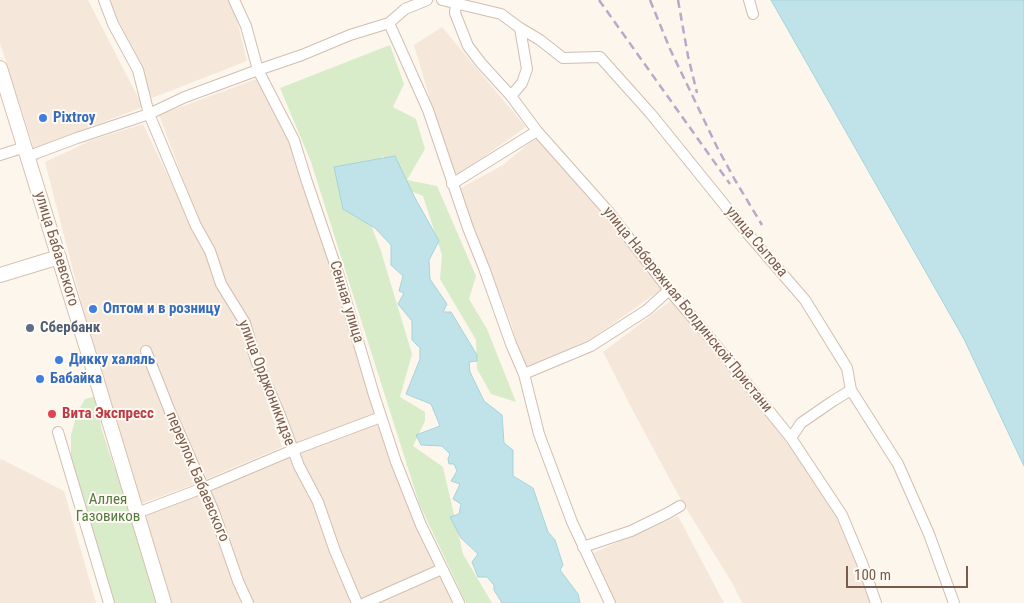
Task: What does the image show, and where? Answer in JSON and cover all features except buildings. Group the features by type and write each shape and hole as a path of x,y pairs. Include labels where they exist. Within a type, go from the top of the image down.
{"main road":[{"name":"улица Бабаевского","path":"0,68 94,368 164,603"},
{"path":"0,275 59,258"}],"street":[{"name":"улица Орджоникидзе","path":"104,0 113,24 138,70 149,114 196,226 210,251 221,284 245,323 256,360 280,415 299,466 318,502 357,603"},
{"name":"Сенная улица","path":"234,0 246,26 258,70 294,140 338,273 396,462 442,569 459,603"},
{"path":"0,155 26,152 37,153 149,114 185,97 389,23 405,8 427,0"},
{"name":"улица Сытова","path":"442,0 501,14 563,58 600,57 651,114 804,300 847,368 850,390 898,464 929,534 954,603"},
{"path":"749,0 753,14"},
{"name":"улица Набережная Болдинской Пристани","path":"456,4 455,13 468,46 481,63 511,96 537,131 608,211 791,438 842,515 876,603"},
{"path":"389,23 428,110 452,184 511,344 524,374 539,434 572,522 610,603"},
{"path":"511,96 522,84 527,69 520,28"},
{"path":"452,184 537,131"},
{"path":"524,374 591,346 647,310 670,290"},
{"name":"переулок Бабаевского","path":"146,351 214,512 238,581 248,603"},
{"path":"791,438 801,423 850,390"},
{"path":"136,513 381,417"},
{"path":"58,432 109,603"},
{"path":"583,546 631,531 680,506"},
{"path":"365,603 442,569"}],"shaded area":[{"path":"0,0 88,0 143,107 34,148 0,43"},
{"path":"104,0 230,0 235,12 247,61 152,98"},
{"path":"442,27 526,127 455,177 414,45"},
{"path":"259,78 293,145 378,416 294,447 223,280 159,115"},
{"path":"143,124 238,323 262,386 282,447 204,480 176,421 148,345 140,348 195,484 140,504 91,340 45,162 92,140"},
{"path":"539,135 608,214 662,289 591,339 524,368 512,326 463,206 459,189 503,165"},
{"path":"673,299 737,376 795,454 838,519 864,578 872,603 742,603 734,586 681,500 603,352"},
{"path":"380,420 439,567 359,602 296,451"},
{"path":"291,452 355,603 252,603 206,489"},
{"path":"1,459 64,491 96,603 0,603"},
{"path":"203,490 242,603 170,603 141,515"},
{"path":"678,516 724,603 616,603 593,553"},
{"path":"440,572 455,603 369,603"}],"green space":[{"path":"390,45 404,84 393,107 416,119 425,149 407,180 437,186 476,276 469,299 487,329 516,402 491,394 477,369 476,340 440,279 442,255 423,196 398,186 383,156 359,194 380,248 412,354 400,397 425,412 425,421 413,446 443,467 463,554 492,603 466,603 419,503 311,162 280,88"},
{"name":"Аллея Газовиков","path":"94,397 98,404 101,427 114,467 122,480 159,603 115,603 87,517 71,456 71,435 77,413 85,399"}],"water":[{"path":"771,0 1024,0 1024,466 964,339"},
{"path":"395,156 414,196 439,241 429,260 430,279 447,304 443,312 451,312 477,355 477,361 469,362 470,372 484,401 502,415 504,443 513,450 513,476 533,488 548,532 555,540 563,565 560,570 578,594 580,603 502,603 494,590 494,585 487,577 478,577 472,562 478,554 461,538 450,517 459,514 461,504 453,499 460,484 451,481 457,471 454,464 449,464 450,454 442,446 421,445 416,435 440,426 431,404 406,394 420,359 420,348 412,340 412,321 398,304 404,293 399,291 403,276 391,265 391,245 375,228 343,209 334,167"}],"railway":[{"path":"599,0 730,184"},
{"path":"650,0 670,49 717,147 762,225"},
{"path":"678,0 697,93"}],"place":[{"name":"Pixtroy","path":"43,118"},
{"name":"Оптом и в розницу","path":"93,309"},
{"name":"Сбербанк","path":"30,328"},
{"name":"Дикку халяль","path":"59,360"},
{"name":"Бабайка","path":"40,379"},
{"name":"Вита Экспресс","path":"52,414"}]}
